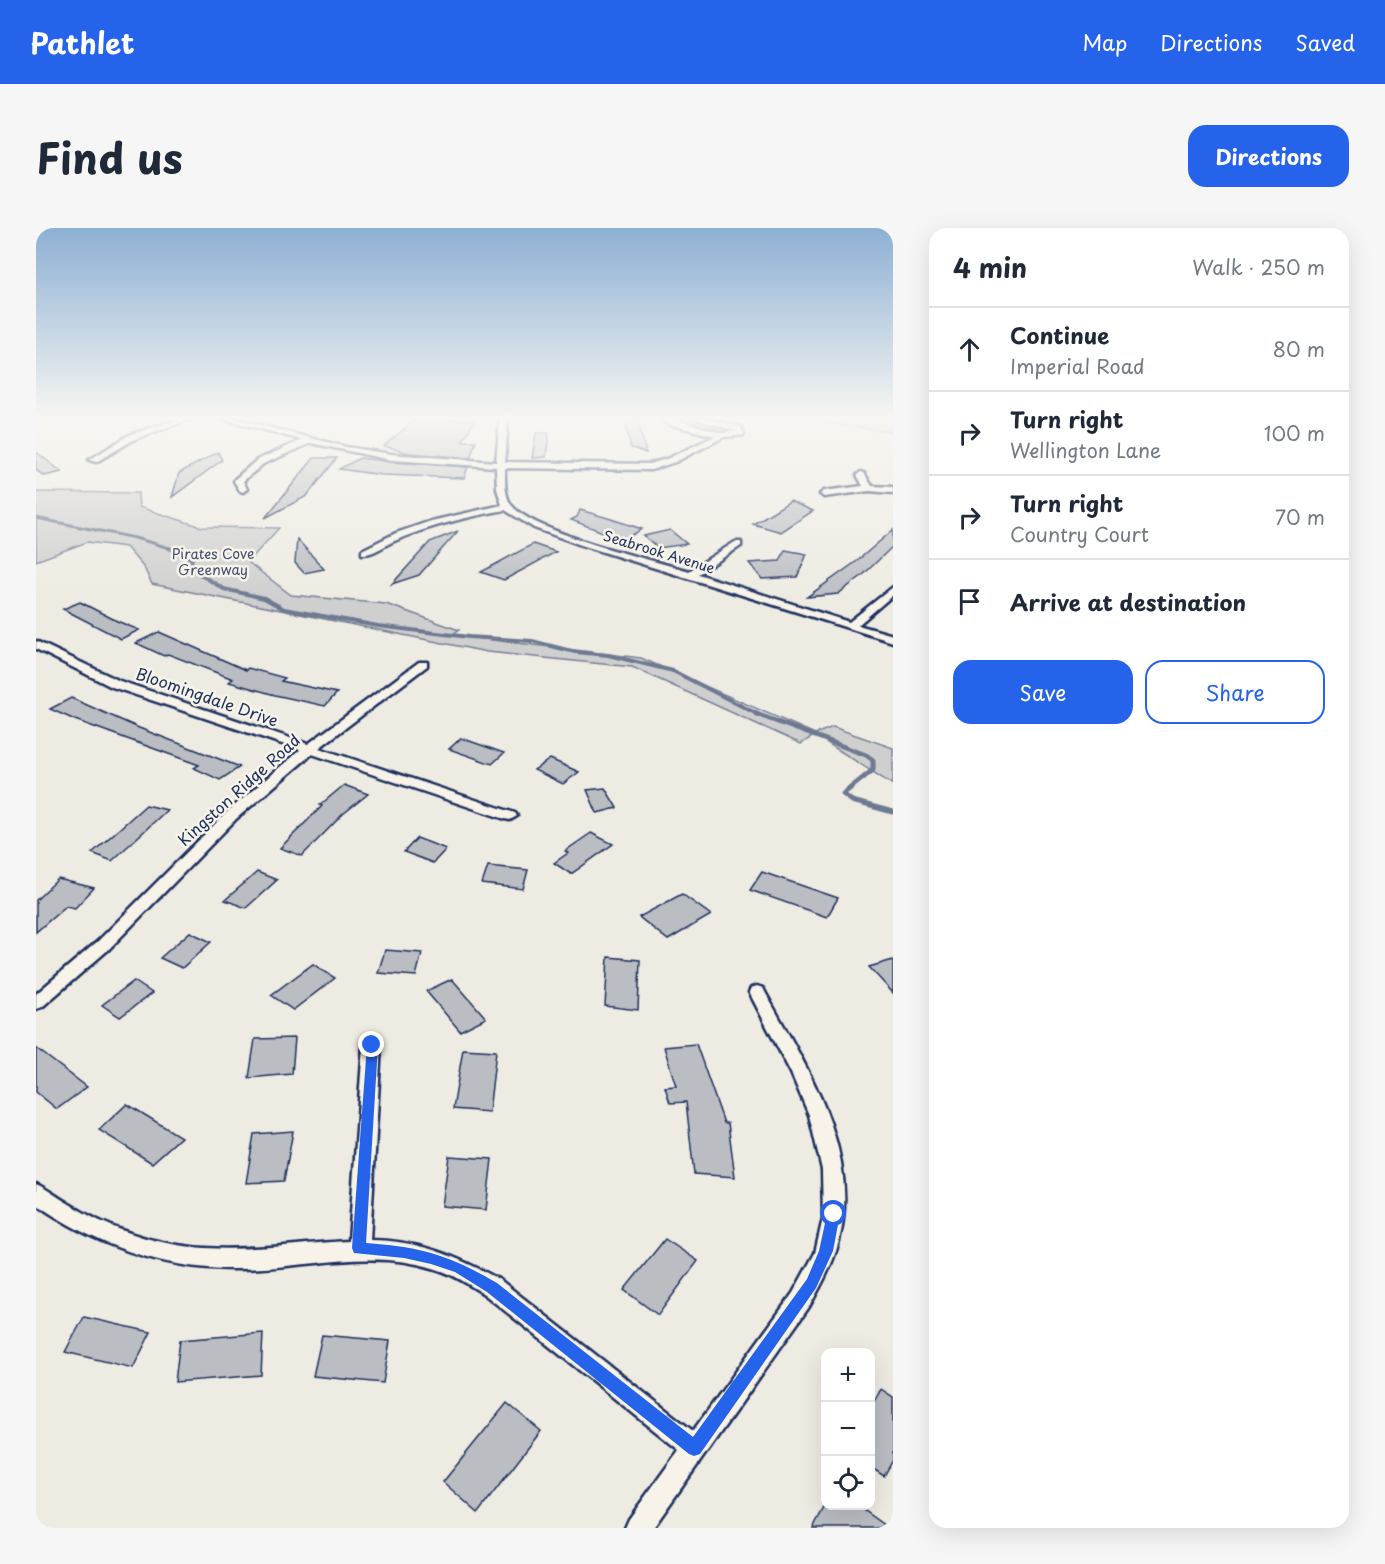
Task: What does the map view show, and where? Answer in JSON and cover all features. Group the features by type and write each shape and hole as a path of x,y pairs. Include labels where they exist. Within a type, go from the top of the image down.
{"street":[{"path":"240,479 238,481 243,489"},
{"path":"365,552 402,533 432,522 508,507 501,488 501,479"},
{"path":"863,479 869,488"},
{"path":"824,494 869,488 893,490"},
{"name":"Seabrook Avenue","path":"508,507 518,516 544,529 893,639"},
{"path":"690,575 738,544"},
{"path":"850,626 893,590"},
{"name":"Bloomingdale Drive","path":"36,644 69,663 116,684 510,816"},
{"name":"Kingston Ridge Road","path":"36,1003 97,952 206,840 310,749 370,701 423,664"},
{"path":"638,1528 812,1283 826,1251 834,1214 831,1158 822,1124 757,992"},
{"path":"359,1248 372,1045"},
{"path":"36,1193 77,1221 101,1232 133,1244 176,1254 231,1260 359,1248 404,1251 459,1268 492,1287 694,1448"}],"green space":[{"name":"Pirates Cove Greenway","path":"36,492 138,493 139,507 202,527 279,528 248,562 291,595 386,604 459,630 451,635 641,658 815,734 833,727 893,748 893,785 815,735 801,744 632,667 487,652 152,584 144,568 126,547 87,542 36,561"}],"building":[{"path":"177,479 197,479 172,497"},
{"path":"297,479 321,479 307,496 265,518"},
{"path":"790,501 813,511 781,532 753,524"},
{"path":"580,510 642,529 624,540 571,520 577,517"},
{"path":"670,530 687,544 658,548 644,536"},
{"path":"893,530 893,546 863,575 838,594 807,597 857,561"},
{"path":"458,531 419,575 392,584 430,542"},
{"path":"297,539 324,569 304,573 295,563"},
{"path":"533,544 556,552 504,580 481,572"},
{"path":"785,550 807,554 797,577 762,579 749,563 780,561"},
{"path":"80,602 139,630 121,639 63,609"},
{"path":"159,632 246,670 248,668 285,678 281,681 337,693 325,706 275,695 229,682 233,679 168,654 164,656 136,643"},
{"path":"71,698 139,728 240,767 220,780 194,768 199,765 50,709"},
{"path":"461,738 504,753 492,764 449,749"},
{"path":"550,759 579,772 563,784 534,770"},
{"path":"344,785 368,794 343,814 302,856 280,848 322,806 320,805"},
{"path":"605,788 617,808 597,813 587,790"},
{"path":"146,805 167,810 112,861 92,853"},
{"path":"591,833 613,844 571,874 554,863 568,853 565,851"},
{"path":"417,838 446,849 433,863 404,852"},
{"path":"488,866 528,870 523,889 482,884"},
{"path":"257,872 277,880 246,908 225,900"},
{"path":"762,872 838,898 827,917 750,890"},
{"path":"58,879 94,888 75,908 66,906 36,932 36,900"},
{"path":"682,894 711,915 668,940 639,917"},
{"path":"190,932 211,942 182,968 160,958"},
{"path":"385,950 422,953 416,976 378,973"},
{"path":"608,957 640,960 638,1010 605,1006"},
{"path":"893,960 893,993 869,967"},
{"path":"313,964 335,978 293,1010 271,995"},
{"path":"452,979 486,1018 460,1031 426,991"},
{"path":"134,981 152,993 120,1017 102,1005"},
{"path":"295,1038 292,1074 249,1078 255,1039"},
{"path":"696,1044 724,1123 728,1123 735,1177 694,1174 686,1102 670,1103 665,1087 676,1086 664,1047"},
{"path":"36,1048 87,1087 57,1109 36,1092"},
{"path":"463,1049 496,1051 489,1112 453,1109"},
{"path":"127,1104 181,1137 152,1163 99,1130"},
{"path":"293,1131 284,1181 246,1183 254,1134"},
{"path":"449,1156 492,1159 486,1210 442,1206"},
{"path":"665,1239 698,1261 658,1315 624,1290"},
{"path":"84,1317 151,1332 133,1368 65,1352"},
{"path":"263,1333 261,1375 175,1382 180,1340"},
{"path":"322,1335 390,1341 383,1383 313,1376"},
{"path":"881,1389 893,1397 893,1460 884,1476 875,1470 875,1399"},
{"path":"507,1403 541,1431 478,1513 443,1482"},
{"path":"823,1510 864,1510 889,1528 813,1528"}],"waterway":[{"path":"36,518 135,538 173,549"},
{"path":"169,548 192,559 191,565 201,575 224,589 264,598 284,609 378,626 469,637 532,641 575,652 608,655 673,671 759,715"},
{"path":"756,714 866,755 873,760 873,770 843,794 852,801 893,812"}],"route":[{"path":"372,1045 359,1248 404,1251 431,1258 459,1268 492,1287 694,1448 812,1283 826,1251 834,1214"}]}
